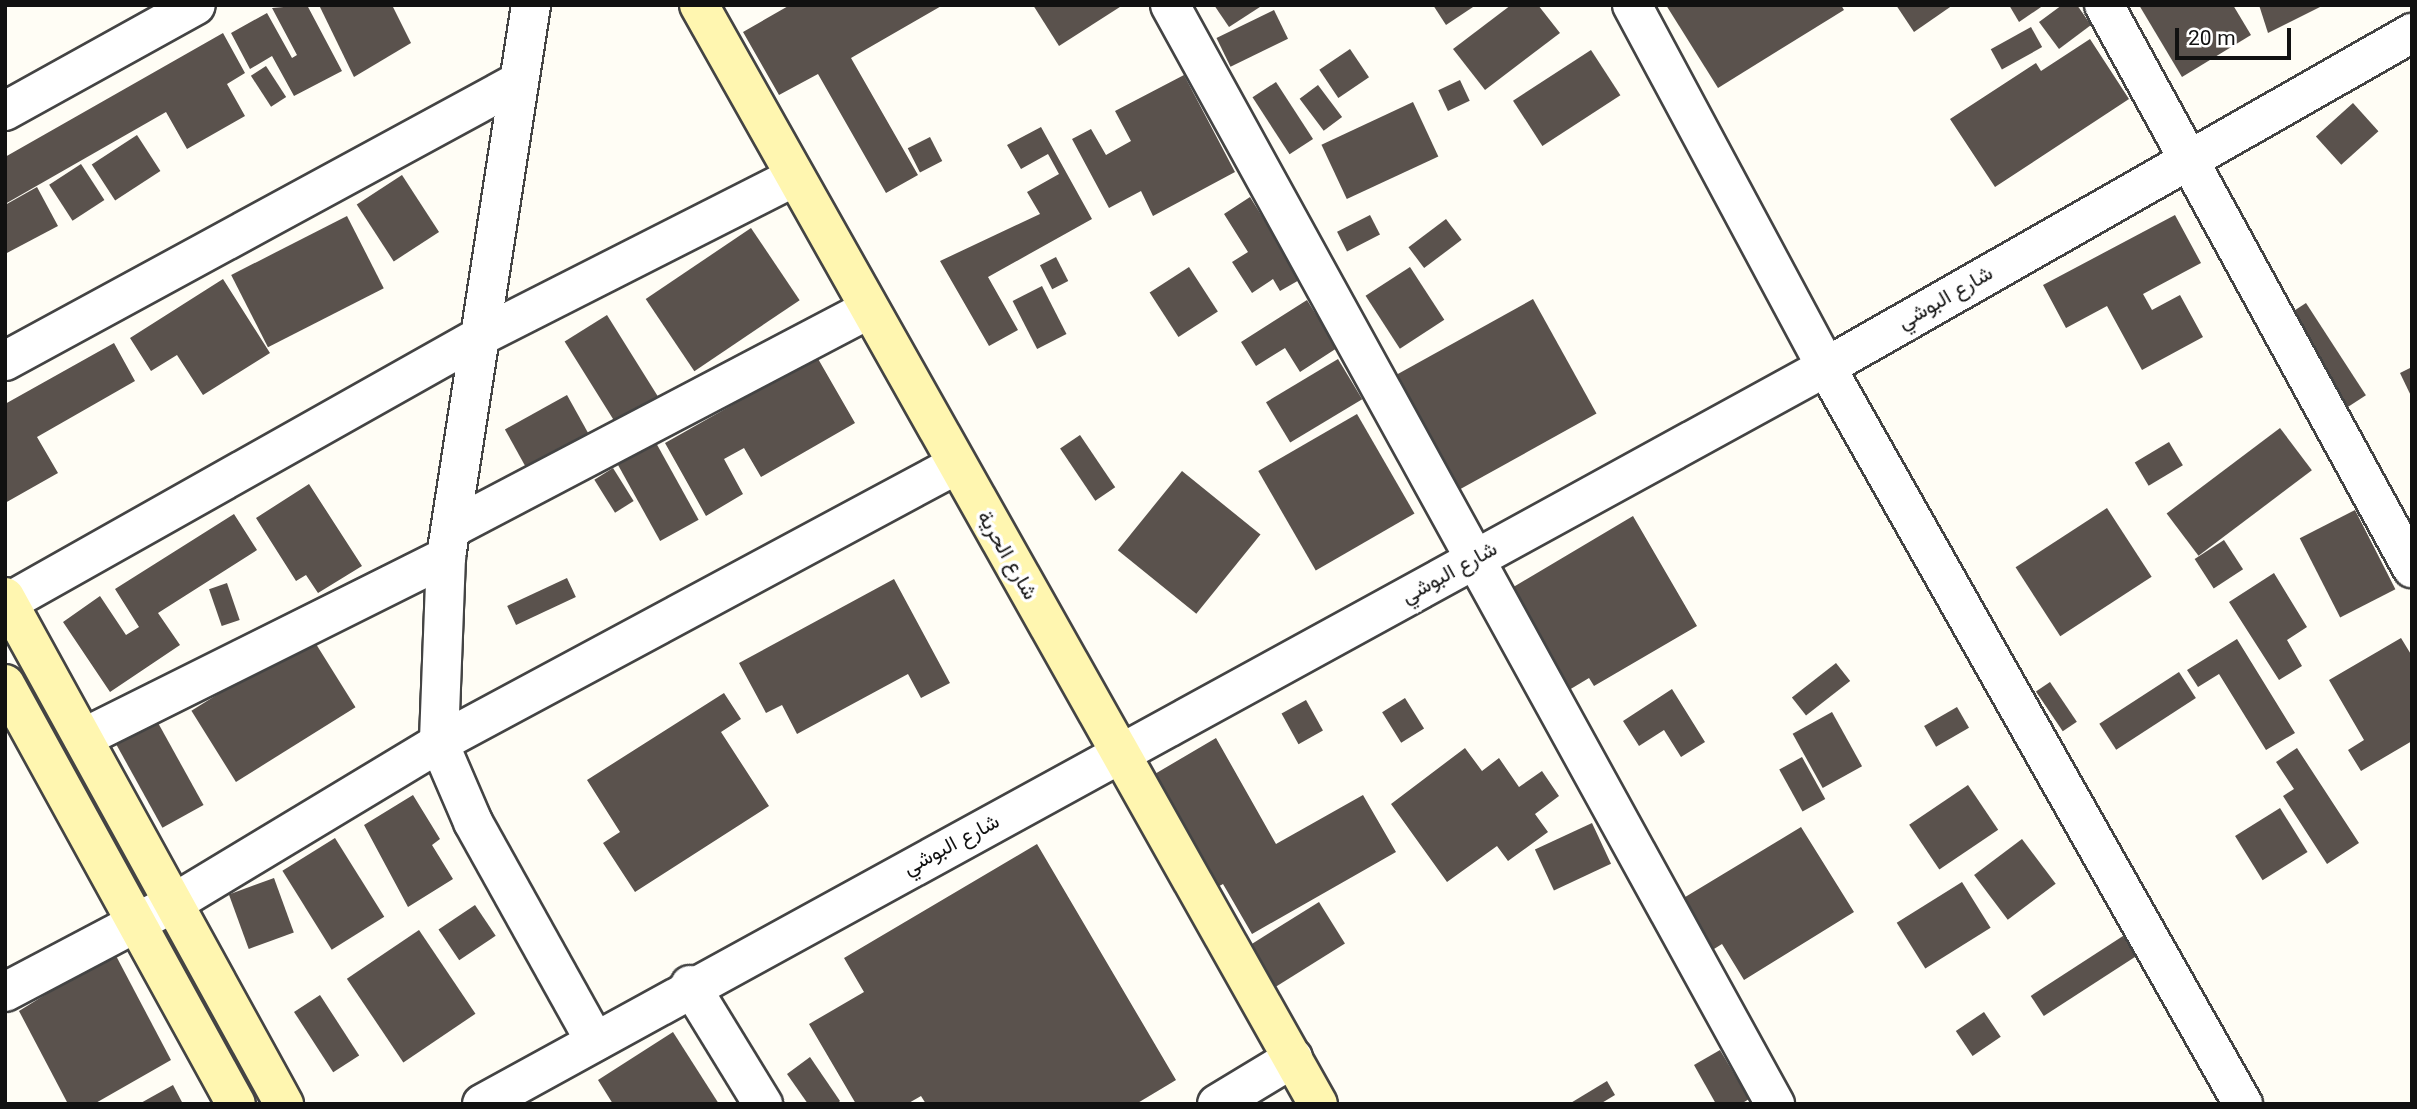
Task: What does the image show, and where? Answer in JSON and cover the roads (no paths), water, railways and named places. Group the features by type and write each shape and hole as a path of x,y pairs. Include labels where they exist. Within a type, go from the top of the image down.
{"street":[{"path":"5,111 196,5"},
{"path":"531,5 477,338 450,542 439,744 473,822 595,1041"},
{"name":"شارع الحرية","path":"699,5 954,466 1123,755 1318,1104"},
{"path":"1170,5 1354,349 1478,559 1775,1104"},
{"path":"1632,5 1826,367 2243,1104"},
{"path":"2104,5 2412,568"},
{"name":"شارع البوشي","path":"482,1104 690,985 1123,755 1826,367 2412,33"},
{"path":"5,361 518,82"},
{"path":"284,1104 6,601 477,338 794,177"},
{"path":"83,738 450,542 867,310"},
{"path":"5,992 174,903 439,744 954,466"},
{"path":"5,684 236,1104"},
{"path":"690,985 763,1104"},
{"path":"1217,1104 1293,1058"}]}
